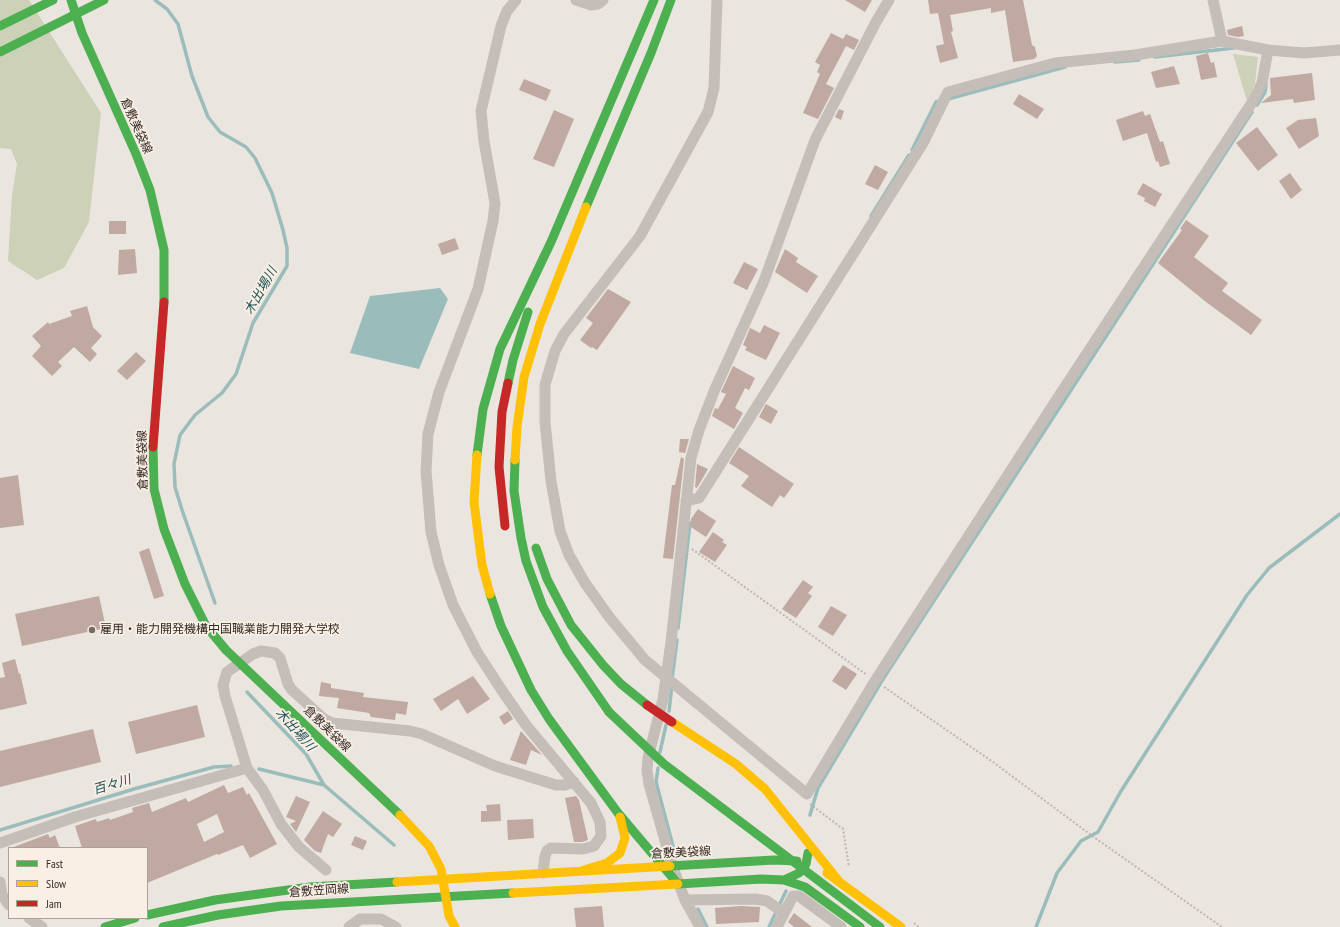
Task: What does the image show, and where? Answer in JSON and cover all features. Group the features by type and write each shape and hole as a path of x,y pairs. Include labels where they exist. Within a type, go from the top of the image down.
{"main road":[{"path":"2,25 53,0"},
{"name":"倉敷美袋線","path":"71,0 82,33 136,154 150,190 164,250 166,285 152,440 154,488 158,510 166,535 198,612 215,637 239,663 418,832 438,861 443,878 445,896"},
{"path":"0,52 104,0"},
{"path":"633,48 647,0"},
{"path":"654,0 551,242 510,324 500,349 490,378 479,432 475,470 474,502 477,535 490,595 515,658 549,719 618,813 667,865"},
{"path":"609,712 566,651 534,585 522,546 516,514 514,491 515,451 524,377 540,324 611,145 651,53 671,0"},
{"path":"651,53 681,0"},
{"path":"506,534 500,493 499,467 502,412 513,360 551,242"},
{"path":"515,451 520,487 528,521"},
{"path":"533,540 547,579 571,624 603,665 621,684 647,705 719,752 751,777 778,803 838,880"},
{"path":"567,668 576,680 664,764 880,927"},
{"path":"584,870 607,863 620,853 625,838 623,822 618,813"},
{"path":"784,880 799,873 806,864 808,848 804,837"},
{"name":"倉敷美袋線","path":"443,878 774,860 806,864 820,869 838,880 901,927"},
{"name":"倉敷笠岡線","path":"148,915 215,900 271,891 443,878"},
{"path":"455,927 449,916 445,896 748,879 784,880 805,887 860,927"},
{"name":"倉敷笠岡線","path":"163,927 187,924 280,906 445,896"},
{"path":"105,927 132,919"}],"street":[{"path":"516,0 507,11 501,26 481,111 484,141 495,203 493,221 478,288 438,392 428,434 426,470 431,532 437,559 453,605 477,652 503,692 526,725 574,782 597,813 600,822 601,836 594,846 589,849 551,848 547,850 543,873"},
{"path":"576,0 591,5 598,4 603,0"},
{"path":"717,0 714,88 708,112 640,236 564,334 555,351 545,385 545,422 551,481 560,531 569,555 585,583 610,618 645,660 807,794 1057,399 1253,101 1262,83 1268,53"},
{"path":"700,927 667,865 647,770 648,758 663,700 670,682 672,634 692,458 699,430 715,389 764,282 815,140 869,35 889,0"},
{"path":"1213,0 1222,41"},
{"path":"686,501 699,498 923,143 948,92 1055,63 1135,55 1222,41 1268,53 1304,53 1340,50"},
{"path":"326,870 294,841 281,824 263,790 247,768 225,696 223,685 227,672 239,663 261,651 274,653 283,663 285,677 292,690 324,719 332,723 410,731 422,734 495,766 556,785 565,785 574,782"},
{"path":"0,843 75,818 247,768"},
{"path":"0,882 2,895 8,904"},
{"path":"777,927 780,910 793,896 799,896 841,927"},
{"path":"685,900 756,899 767,901 780,910"},
{"path":"30,919 42,927"},
{"path":"349,927 360,919 381,919 396,927"}],"path":[{"path":"689,549 878,683 993,762 1089,834 1222,927"},
{"path":"810,805 843,829 849,868"},
{"path":"913,922 920,927"}],"green space":[{"path":"0,0 29,0 101,113 89,222 64,268 37,280 8,261 12,195 17,164 11,149 0,148"},
{"path":"1233,54 1258,57 1255,84 1247,101"}],"water":[{"path":"440,288 448,299 419,369 350,353 370,296"}],"building":[{"path":"845,0 872,0 865,12"},
{"path":"928,0 1023,0 1032,45 1035,47 1037,56 1034,59 1013,62 1005,10 991,13 991,8 950,15 953,31 951,32 958,58 940,63 936,46 944,44 938,13 930,14"},
{"path":"1242,26 1244,36 1238,37 1228,35 1227,30"},
{"path":"831,33 843,39 846,34 859,40 854,50 846,46 826,84 834,88 818,119 803,113 820,74 817,72 820,65 815,62"},
{"path":"1208,53 1211,63 1214,62 1217,77 1201,80 1196,56"},
{"path":"1174,66 1180,84 1156,88 1151,72"},
{"path":"1312,73 1315,100 1294,103 1293,99 1261,103 1271,95 1270,78"},
{"path":"524,79 551,90 546,101 519,90"},
{"path":"1019,94 1044,109 1037,119 1013,104"},
{"path":"839,109 844,111 841,120 835,117"},
{"path":"554,110 574,119 554,167 533,159"},
{"path":"1143,111 1145,116 1150,114 1160,142 1163,141 1170,164 1160,167 1158,161 1156,162 1147,133 1123,141 1116,120"},
{"path":"1316,118 1319,136 1299,149 1286,128 1298,120"},
{"path":"1257,127 1278,155 1258,171 1236,143"},
{"path":"875,165 888,172 878,190 865,184"},
{"path":"1290,173 1302,190 1291,199 1279,181"},
{"path":"1143,183 1162,194 1155,207 1144,201 1145,198 1137,194"},
{"path":"1186,220 1209,236 1194,257 1228,283 1222,291 1262,320 1251,335 1206,302 1158,263 1182,230 1180,229"},
{"path":"109,221 126,221 126,234 109,234"},
{"path":"455,238 459,249 442,255 438,244"},
{"path":"135,249 137,273 118,275 119,250"},
{"path":"785,249 798,258 796,262 818,276 807,293 775,272"},
{"path":"744,262 758,269 747,290 733,283"},
{"path":"608,289 631,302 597,350 592,347 591,348 580,340 593,323 586,318"},
{"path":"87,306 93,327 102,336 91,348 97,354 90,362 74,347 58,362 62,366 52,376 32,356 41,346 32,336 48,322 49,324 72,316 70,311"},
{"path":"764,325 780,333 766,360 745,350 747,347 743,345 750,328 760,333"},
{"path":"136,352 146,361 127,380 117,371"},
{"path":"733,366 755,378 749,390 745,388 735,408 743,413 734,429 712,416 715,408 718,409 726,394 721,392"},
{"path":"766,404 778,411 771,424 759,417"},
{"path":"680,439 689,439 685,453 679,452"},
{"path":"739,447 794,484 784,498 780,495 772,507 741,486 749,476 729,463"},
{"path":"681,457 684,459 673,559 663,558 672,485 675,485"},
{"path":"697,464 708,469 697,488 695,487"},
{"path":"18,475 24,525 0,528 0,478"},
{"path":"698,509 716,521 706,537 691,527 691,519"},
{"path":"713,532 724,540 722,542 727,545 715,562 699,552"},
{"path":"149,548 164,596 154,599 139,552"},
{"path":"803,580 813,587 808,593 812,596 796,618 782,609"},
{"path":"99,596 106,628 22,646 15,614"},
{"path":"831,606 847,615 833,636 818,627"},
{"path":"15,659 19,674 20,673 27,704 0,710 0,678 5,677 2,663"},
{"path":"843,665 857,674 846,690 832,681"},
{"path":"473,676 490,699 467,714 458,699 441,711 433,699"},
{"path":"321,682 331,684 331,688 364,693 363,697 408,702 406,715 396,713 395,720 371,717 369,713 337,708 339,698 319,696"},
{"path":"197,705 205,737 136,754 128,722"},
{"path":"508,711 513,719 504,725 499,717"},
{"path":"93,729 101,762 0,787 0,751"},
{"path":"521,731 542,755 531,750 526,765 510,760"},
{"path":"224,785 228,793 243,787 247,795 249,793 277,844 250,858 243,845 148,883 148,847 82,847 75,826 96,819 97,822 109,818 110,820 133,812 132,808 149,803 152,812 186,798 188,802","holes":["217,814 224,832 204,842 197,824"]},
{"path":"296,796 310,802 296,832 290,824 296,821 286,817"},
{"path":"576,796 579,800 588,840 582,842 574,842 565,798"},
{"path":"500,804 501,821 481,822 481,811 487,811 486,805"},
{"path":"323,811 342,824 333,837 328,834 321,853 315,851 304,840"},
{"path":"533,819 534,838 508,840 507,820"},
{"path":"48,834 50,838 55,835 60,847 14,847"},
{"path":"355,836 367,841 363,850 351,845"},
{"path":"602,906 604,927 576,927 574,908"},
{"path":"741,906 760,907 759,922 716,924 715,908"},
{"path":"794,913 812,927 794,927 788,922"}],"waterway":[{"name":"木出場川","path":"155,0 167,9 178,24 192,76 208,117 220,132 246,147 255,158 272,193 287,248 287,266 253,323 236,374 222,393 195,415 180,435 174,464 175,487 215,603"},
{"path":"1155,57 1234,48"},
{"path":"1115,62 1139,60"},
{"path":"948,99 1065,67"},
{"path":"1257,105 1265,92 1266,84"},
{"path":"912,150 936,102 942,100"},
{"path":"810,815 818,788 883,679 1252,112"},
{"path":"871,216 909,155"},
{"path":"1036,927 1057,873 1081,841 1098,832 1121,791 1247,595 1269,568 1340,514"},
{"path":"678,628 690,523"},
{"path":"672,679 677,640"},
{"path":"669,711 672,685"},
{"name":"木出場川","path":"247,692 306,754 324,785 394,845"},
{"path":"660,752 666,725"},
{"name":"百々川","path":"0,830 134,789 214,767 231,766"},
{"path":"658,768 656,782 674,850"},
{"name":"百々川","path":"259,769 324,785"},
{"path":"769,927 786,891"},
{"path":"698,909 707,927"}],"traffic: fast":[{"path":"0,26 53,0"},
{"path":"71,0 82,33 136,154 150,190 164,250 164,302"},
{"path":"0,52 104,0"},
{"path":"477,455 483,409 500,349 551,242 654,0"},
{"path":"586,207 651,53 671,0"},
{"path":"508,383 513,360 528,312"},
{"path":"153,447 154,489 164,529 185,584 206,626 226,650 400,815"},
{"path":"515,460 514,491 521,538 526,561 543,607 567,651 609,712"},
{"path":"536,548 547,579 571,625 603,665 621,684 647,705"},
{"path":"490,594 501,626 531,690 549,719 618,813 678,884"},
{"path":"609,712 664,764 880,927"},
{"path":"784,880 799,873 806,864 808,853"},
{"path":"670,866 774,860 797,861"},
{"path":"678,884 761,879 784,880 805,887 860,927"},
{"path":"148,915 215,900 310,887 397,882"},
{"path":"163,927 218,915 281,906 513,893"},
{"path":"105,927 132,919"}],"traffic: slow":[{"path":"515,460 517,427 524,377 540,324 586,207"},
{"path":"477,455 474,502 482,565 490,594"},
{"path":"672,722 736,764 765,789 838,880"},
{"path":"400,815 429,846 441,869 449,916 455,927"},
{"path":"584,870 607,863 620,853 625,838 620,817"},
{"path":"397,882 670,866"},
{"path":"827,873 901,927"},
{"path":"513,893 678,884"}],"traffic: jam":[{"path":"153,447 164,302"},
{"path":"505,526 499,467 502,412 508,383"},
{"path":"647,705 672,722"}],"place":[{"name":"雇用・能力開発機構中国職業能力開発大学校","path":"92,630"}]}
